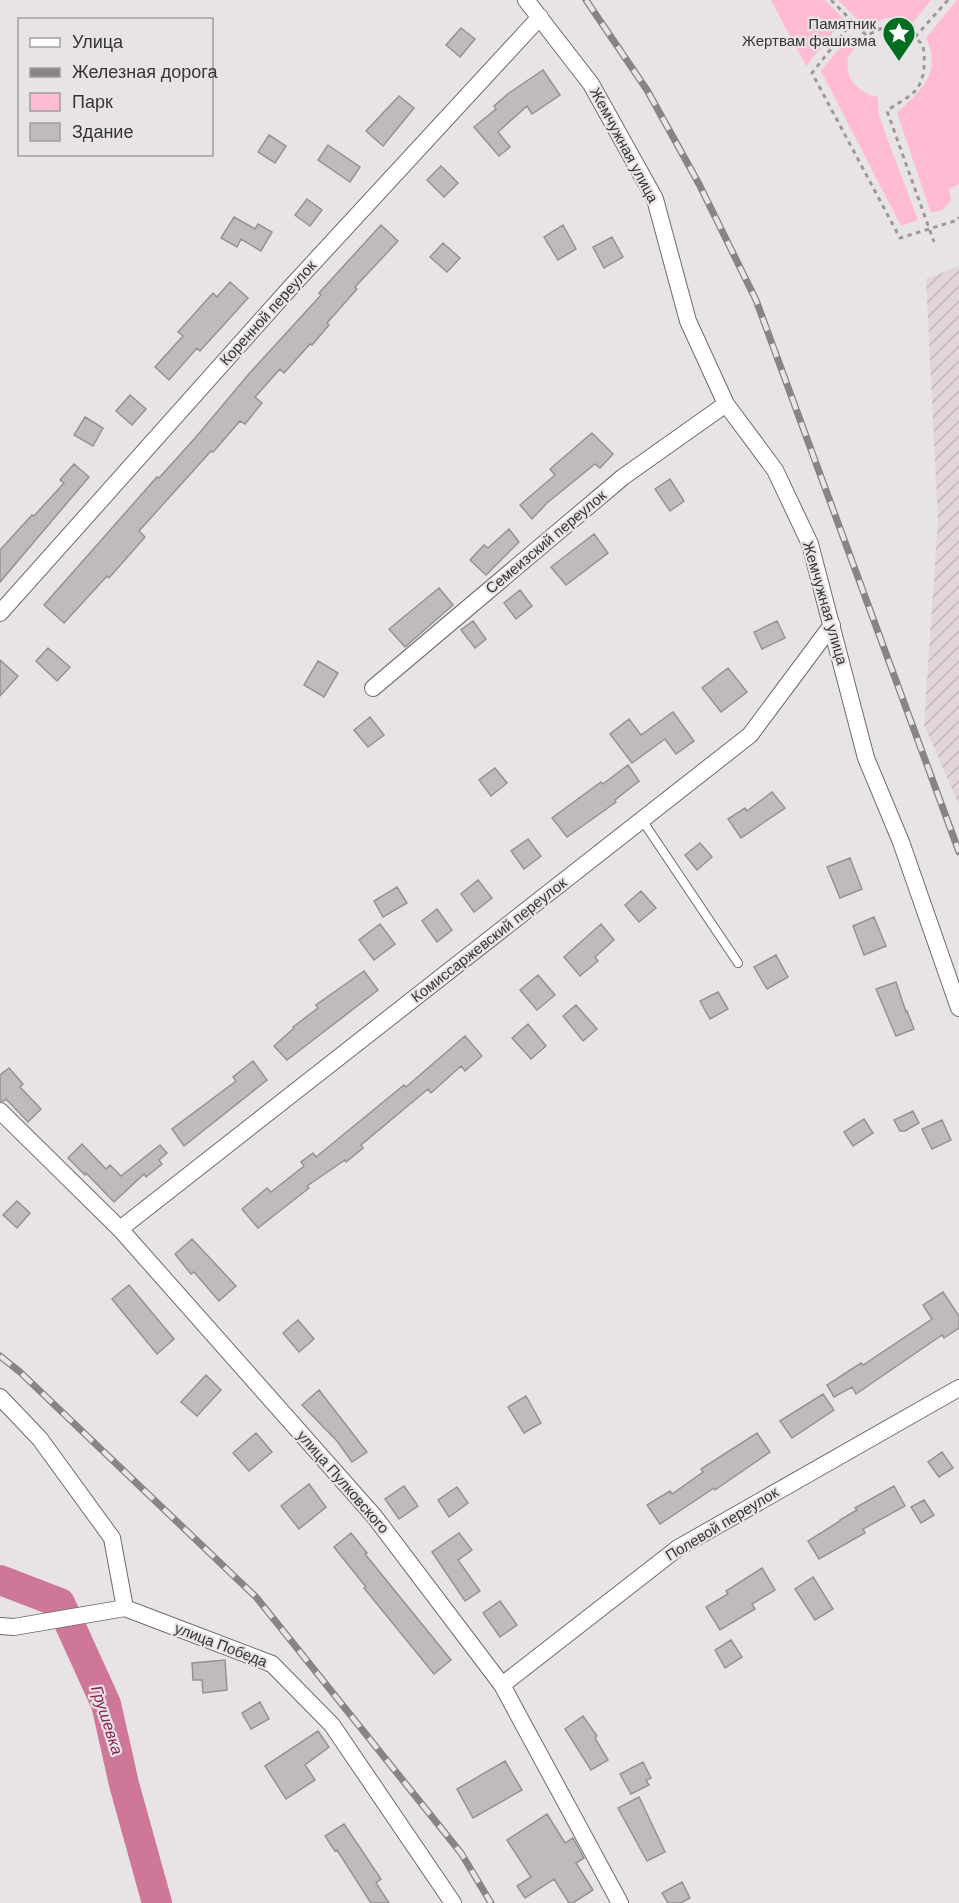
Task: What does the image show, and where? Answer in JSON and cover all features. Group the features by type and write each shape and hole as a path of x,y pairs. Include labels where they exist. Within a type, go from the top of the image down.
{"street":[{"name":"Жемчужная улица","path":"526,0 591,84 655,199 688,321 726,404 774,470 810,544 866,758 901,842 959,1008"},
{"name":"Коренной переулок","path":"0,613 290,288 540,17"},
{"name":"Семеизский переулок","path":"372,688 623,477 726,404"},
{"name":"Комиссаржевский переулок","path":"120,1229 750,735 832,625"},
{"name":"улица Пулковского","path":"0,1111 120,1229 374,1516 502,1685 620,1903"},
{"name":"Полевой переулок","path":"502,1685 678,1548 959,1388"},
{"path":"0,1397 40,1439 112,1538 125,1608 44,1623 14,1627 0,1626"},
{"name":"улица Победа","path":"125,1608 272,1664 332,1725 453,1903"}],"lane":[{"path":"642,820 738,963"}],"path":[{"path":"831,0 867,36 889,25 902,29 922,45 925,60 923,74 915,91 887,111 934,242"},
{"path":"915,38 948,0"},
{"path":"852,21 812,73 900,238 930,230 958,220 959,217"}],"shaded area":[{"path":"959,266 959,805 924,725 938,521 926,279"}],"green space":[{"path":"771,0 825,0 844,19 806,66"},
{"path":"838,0 931,0 910,26 888,18 867,29"},
{"path":"959,0 959,184 949,189 951,201 942,210 931,213 897,113 914,97 926,80 932,61 931,50 926,38"},
{"path":"851,34 858,43 848,59 847,67 851,79 866,93 878,97 879,116 918,220 901,226 821,71"}],"building":[{"path":"461,28 475,39 460,57 446,45"},
{"path":"543,70 560,95 532,114 527,106 498,132 510,147 499,156 474,127 496,109 494,106 509,93"},
{"path":"399,96 414,108 383,146 366,131"},
{"path":"269,135 286,146 275,163 258,152"},
{"path":"328,145 360,167 350,182 318,160"},
{"path":"441,166 458,183 444,197 427,180"},
{"path":"307,199 322,210 310,226 295,215"},
{"path":"234,217 255,229 258,224 272,232 261,251 241,239 237,247 221,238"},
{"path":"381,225 398,241 355,287 357,289 327,323 329,325 312,345 310,344 284,373 280,369 255,397 262,403 245,424 240,421 213,452 211,451 139,531 145,537 109,578 107,576 64,623 44,605 157,477 159,478 196,437 248,375 321,295 319,293"},
{"path":"563,225 576,249 558,260 544,237"},
{"path":"612,237 623,257 604,268 593,247"},
{"path":"443,243 460,258 447,272 430,257"},
{"path":"230,282 248,298 200,351 197,348 169,380 155,367 183,336 178,332 213,293 217,297"},
{"path":"130,395 146,409 132,425 116,411"},
{"path":"85,417 103,428 93,446 74,435"},
{"path":"592,433 613,454 600,468 595,464 547,503 532,519 520,505 555,475 550,469"},
{"path":"74,464 89,477 0,582 0,550 64,483 60,480"},
{"path":"670,479 684,501 670,511 655,489"},
{"path":"509,529 519,542 486,575 470,560 484,545 488,548"},
{"path":"594,534 608,553 566,585 551,567"},
{"path":"439,588 453,605 405,647 389,629"},
{"path":"520,590 532,606 516,619 504,603"},
{"path":"473,621 486,639 475,648 461,630"},
{"path":"777,621 785,638 762,649 754,632"},
{"path":"48,648 70,667 57,681 36,661"},
{"path":"0,660 18,676 0,696"},
{"path":"318,661 338,673 324,697 304,685"},
{"path":"728,668 747,692 721,712 702,688"},
{"path":"673,712 694,741 676,754 665,739 632,763 610,734 629,719 641,735"},
{"path":"370,717 384,735 368,747 354,730"},
{"path":"628,765 639,781 615,800 616,802 567,837 552,818"},
{"path":"495,768 507,783 491,796 479,780"},
{"path":"772,792 785,808 741,838 728,819 745,808 747,811"},
{"path":"528,839 541,856 524,869 511,851"},
{"path":"700,843 712,857 697,870 685,855"},
{"path":"850,858 862,889 840,898 827,867"},
{"path":"478,880 492,898 474,912 461,894"},
{"path":"397,887 407,903 383,917 374,901"},
{"path":"641,891 656,908 639,922 625,905"},
{"path":"437,909 452,930 437,942 422,921"},
{"path":"874,917 886,946 864,955 853,926"},
{"path":"380,924 395,944 374,960 359,940"},
{"path":"601,924 614,940 595,957 598,961 580,976 564,957"},
{"path":"776,955 788,977 767,989 754,967"},
{"path":"364,971 378,990 287,1060 274,1046 293,1027 318,1008 316,1005"},
{"path":"538,975 555,995 537,1010 520,990"},
{"path":"896,982 914,1029 896,1036 876,989"},
{"path":"718,992 728,1009 710,1019 700,1001"},
{"path":"576,1005 597,1029 583,1041 563,1016"},
{"path":"528,1024 546,1046 531,1059 512,1038"},
{"path":"465,1036 482,1056 465,1071 461,1066 431,1093 428,1089 361,1145 363,1148 346,1162 345,1160 307,1186 309,1188 258,1228 242,1209 267,1188 271,1192 304,1166 301,1162 313,1153 316,1157 404,1085 406,1087"},
{"path":"253,1061 267,1080 184,1146 172,1129 236,1081 233,1077"},
{"path":"9,1068 23,1084 20,1087 41,1109 28,1122 6,1099 0,1101 0,1075"},
{"path":"913,1111 919,1123 905,1131 900,1131 894,1120"},
{"path":"864,1119 873,1133 853,1146 844,1132"},
{"path":"942,1120 951,1140 932,1149 922,1129"},
{"path":"82,1144 106,1169 110,1165 121,1176 160,1145 167,1153 159,1160 162,1164 146,1177 144,1174 114,1202 68,1158"},
{"path":"17,1201 30,1213 17,1228 3,1215"},
{"path":"192,1239 236,1286 219,1301 194,1272 191,1274 175,1254"},
{"path":"129,1285 174,1339 157,1354 112,1299"},
{"path":"943,1292 959,1316 959,1328 944,1338 942,1335 856,1394 852,1387 834,1397 827,1385 861,1363 863,1365 932,1319 923,1305"},
{"path":"298,1320 314,1339 299,1352 283,1333"},
{"path":"206,1375 221,1390 197,1416 181,1402"},
{"path":"319,1390 367,1452 352,1462 337,1441 302,1405"},
{"path":"823,1394 834,1410 792,1438 780,1421"},
{"path":"526,1396 541,1423 524,1433 508,1407"},
{"path":"256,1433 272,1452 249,1471 233,1453"},
{"path":"757,1433 770,1452 660,1524 647,1505 670,1491 672,1494 703,1472 701,1469"},
{"path":"942,1452 953,1468 939,1477 928,1462"},
{"path":"309,1484 326,1507 299,1529 281,1506"},
{"path":"404,1486 418,1506 399,1519 385,1499"},
{"path":"894,1486 905,1506 863,1529 865,1533 819,1559 808,1541 857,1510 855,1508"},
{"path":"457,1487 468,1503 449,1517 438,1500"},
{"path":"924,1500 934,1515 921,1523 911,1507"},
{"path":"351,1533 367,1553 365,1554 451,1660 434,1674 334,1547"},
{"path":"459,1533 472,1550 458,1560 480,1591 465,1601 432,1552"},
{"path":"762,1568 775,1590 752,1604 755,1609 720,1630 706,1607 728,1594 726,1591"},
{"path":"813,1577 833,1609 815,1620 795,1589"},
{"path":"500,1601 517,1625 500,1637 483,1613"},
{"path":"731,1640 742,1657 725,1668 715,1650"},
{"path":"225,1660 227,1690 203,1693 202,1680 193,1680 192,1663"},
{"path":"260,1702 269,1719 251,1729 242,1713"},
{"path":"583,1716 597,1736 595,1738 608,1760 591,1770 565,1729"},
{"path":"318,1731 329,1747 305,1765 315,1780 286,1799 265,1766"},
{"path":"505,1761 522,1790 473,1818 457,1789"},
{"path":"643,1762 651,1778 646,1780 649,1785 631,1794 620,1774"},
{"path":"639,1797 665,1852 647,1861 618,1808"},
{"path":"547,1814 565,1843 573,1838 584,1858 576,1863 593,1890 573,1903 569,1903 554,1879 525,1898 517,1886 531,1877 507,1840"},
{"path":"344,1824 381,1879 376,1883 389,1903 371,1903 337,1850 335,1851 325,1836"},
{"path":"682,1882 690,1898 681,1903 668,1903 662,1893"}],"waterway":[{"name":"Грушевка","path":"0,1580 60,1603 106,1704 124,1784 157,1903"}],"railway":[{"path":"586,0 647,90 699,184 756,300 959,852"},
{"path":"0,1356 20,1372 256,1597 461,1853 491,1903"}],"place":[{"name":"Памятник Жертвам фашизма","path":"899,62"}]}
